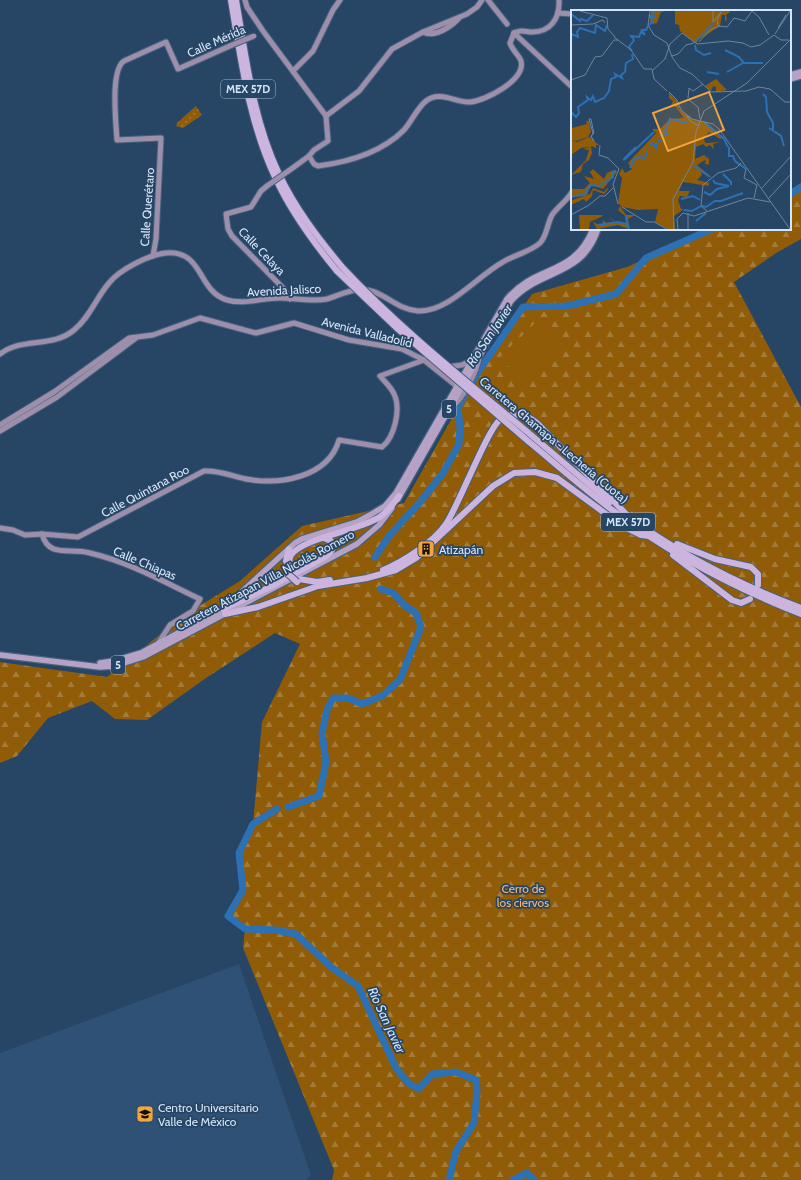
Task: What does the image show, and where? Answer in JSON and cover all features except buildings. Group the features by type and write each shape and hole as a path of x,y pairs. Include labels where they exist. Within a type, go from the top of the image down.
{"highway":[{"name":"Carretera Chamapa - Lechería (Cuota)","path":"231,0 252,113 274,176 294,213 339,269 608,507 649,536 743,584 801,608"},
{"name":"Carretera Chamapa - Lechería (Cuota)","path":"236,0 254,96 269,150 278,173 301,214 339,269"},
{"path":"298,580 317,582 379,571 394,566 423,546 442,530 447,523 490,434 501,419 511,415 525,416 537,424 629,517"},
{"name":"Carretera Chamapa - Lechería (Cuota)","path":"529,438 661,541 740,588 801,614"},
{"path":"224,611 258,607 318,586 367,578 396,570 416,558 434,543 493,486 514,473 546,473 557,478 621,525 642,535 649,536"},
{"path":"289,573 290,559 294,552 309,543 356,529 381,516 399,496"},
{"path":"224,611 325,557 332,551 333,546 332,541 324,538"},
{"path":"661,541 715,560 752,568 758,574 758,585"},
{"path":"661,541 732,600 741,603 750,599"},
{"path":"289,549 285,563 289,573 298,580 318,586"}],"main road":[{"path":"791,75 801,72"},
{"path":"791,80 801,76"},
{"name":"Carretera Atizapan Villa Nicolás Romero","path":"0,652 108,663 141,653 159,642 357,544 379,525 391,511 450,407 472,360 514,291 528,280 570,261 585,246 593,230"},
{"name":"Carretera Atizapan Villa Nicolás Romero","path":"0,655 100,667 115,666 143,657 224,611 289,549 302,539 356,522 385,506 396,493 479,357 506,309 517,294 532,284 578,261 591,246 598,230"}],"street":[{"path":"246,0 247,7 263,31 326,116 328,141 314,150 309,156 314,164 318,166 366,154 379,148 404,130 426,101 436,97 449,98 463,102 472,102 494,93 516,78 521,69 521,61 510,44 514,33"},
{"path":"293,71 313,50 340,0"},
{"path":"326,116 359,91 392,49 423,32 434,34 451,25 459,18 472,11 482,0"},
{"path":"488,0 507,24"},
{"path":"514,33 518,31 541,31 551,27 558,13 559,0"},
{"path":"558,13 571,14"},
{"name":"Calle Mérida","path":"117,140 116,80 120,64 166,42 178,69 263,31"},
{"path":"514,33 571,85"},
{"name":"Calle Querétaro","path":"117,140 161,138 156,239 153,256"},
{"name":"Calle Celaya","path":"290,299 284,289 229,233 226,214 247,209 267,186 309,156"},
{"name":"Avenida Jalisco","path":"0,354 16,346 58,339 69,334 88,314 114,277 153,256 174,253 189,259 197,265 212,291 224,299 238,302 290,299 325,299 349,291 366,289 415,311 433,308 455,298 498,265 540,243 553,214 568,199 571,194"},
{"name":"Avenida Valladolid","path":"0,425 54,392 129,338 136,338 163,332 200,318 256,333 294,323 350,340 402,349 430,364 459,388"},
{"name":"Avenida Valladolid","path":"0,431 57,397 136,338"},
{"path":"450,407 458,402 477,370 479,357"},
{"name":"Calle Quintana Roo","path":"0,528 13,530 25,535 42,534 72,538 83,535 204,471 218,472 247,479 261,480 297,478 325,462 337,448 339,440 377,448 382,447 387,444 394,425 397,401 394,394 380,376 424,360"},
{"name":"Avenida Valladolid","path":"430,364 452,367 472,360"},
{"name":"Calle Chiapas","path":"42,534 45,543 51,549 61,551 79,550 118,560 200,599 193,611 170,625 159,642"}],"shaded area":[{"name":"Centro Universitario Valle de México","path":"239,964 311,1175 306,1180 0,1180 0,1053"}],"green space":[{"path":"196,106 202,115 183,128 176,126 177,123"},
{"name":"Cerro de los ciervos","path":"801,187 801,239 776,253 734,282 801,407 801,1180 332,1180 334,1170 243,948 245,929 228,916 243,890 239,853 253,824 262,722 300,644 275,633 206,678 147,720 115,719 92,701 48,718 17,756 0,763 0,662 107,677 183,616 240,581 302,526 404,503 478,372 532,294 627,267 710,230 791,230 791,193"},
{"path":"537,321 563,348 546,365 520,338"},
{"path":"517,340 543,367 526,384 500,357"}],"waterway":[{"name":"Río San Javier","path":"791,193 801,187"},
{"name":"Río San Javier","path":"375,557 389,536 421,501 443,473 459,444 460,427 458,407 478,372 523,307 567,306 616,294 646,258 710,230"},
{"name":"Río San Javier","path":"288,807 319,796 326,762 322,733 327,710 333,698 348,698 362,704 382,696 400,680 421,627 416,613 404,605 393,593 381,589"},
{"name":"Río San Javier","path":"277,809 253,824 239,853 243,890 228,916 245,929 276,930 296,934 331,967 358,986 396,1068 408,1083 419,1089 432,1074 456,1072 476,1080 477,1091 474,1123 456,1151 449,1180"},
{"name":"Río San Javier","path":"513,1180 527,1173 534,1180"}],"place":[{"name":"Atizapán","path":"426,549"},
{"name":"Centro Universitario Valle de México","path":"145,1114"}]}
